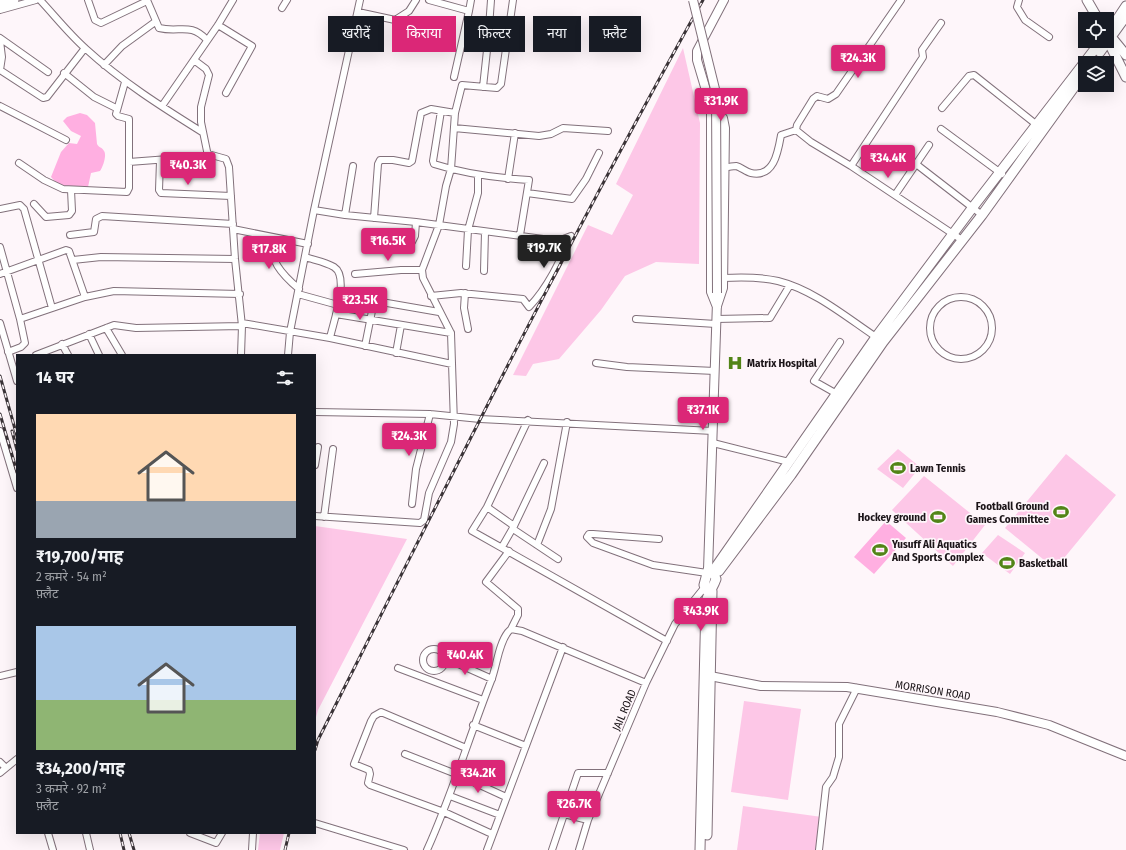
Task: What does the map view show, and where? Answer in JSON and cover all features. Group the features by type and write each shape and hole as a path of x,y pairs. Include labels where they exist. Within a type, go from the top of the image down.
{"main road":[{"path":"0,4 14,0"},
{"path":"1087,0 1094,12"},
{"path":"1114,26 1126,6"},
{"path":"1114,29 1126,16"},
{"path":"1114,44 1126,55"},
{"path":"711,573 876,337 973,207 1098,48"},
{"path":"1112,48 1126,77"},
{"path":"706,850 708,675 706,602 708,589 704,582 791,475 883,342 982,215 1007,178 1078,82"},
{"path":"700,850 708,675"}],"street":[{"path":"0,10 36,0"},
{"path":"40,0 85,48 104,65 125,82 202,132"},
{"path":"88,0 96,20 102,23 147,0 155,22 159,28 196,30 207,40"},
{"path":"162,106 218,25 233,0"},
{"path":"282,8 287,0"},
{"path":"288,354 290,332 314,210 360,0"},
{"path":"358,12 395,20 409,11 416,0"},
{"path":"429,0 469,11"},
{"path":"454,77 471,0"},
{"path":"490,16 491,0"},
{"path":"316,516 423,522 431,488 453,434 450,333 423,278 422,270 439,225 446,186 451,169 454,113 462,85 497,88 501,84 514,0"},
{"path":"658,539 590,534 587,537 593,543 653,565 711,573 714,371 717,293 716,93 693,0"},
{"path":"716,307 711,292 711,107 697,60 697,51 724,0"},
{"path":"796,130 796,125 816,96 828,98 836,94 901,0"},
{"path":"1019,0 1017,7 1025,20 1049,37"},
{"path":"104,65 122,46 155,22"},
{"path":"851,166 923,58 922,50 941,23"},
{"path":"218,25 252,46 226,93"},
{"path":"0,38 48,72"},
{"path":"0,41 2,57 0,70 43,98 47,97 64,73 85,48"},
{"path":"483,87 487,52"},
{"path":"194,60 206,69 209,75 202,107 201,122 208,154"},
{"path":"64,73 94,98 116,108"},
{"path":"942,108 969,76 974,75 1037,125"},
{"path":"19,163 54,186 71,190 127,192 129,188 129,119 117,115 116,108 125,82"},
{"path":"0,106 66,140"},
{"path":"711,107 722,118 725,128 723,288 716,307"},
{"path":"374,218 380,160 393,160 409,163 412,161 421,113 431,109 454,113"},
{"path":"441,111 433,161 434,164 478,175 529,180 520,235"},
{"path":"454,128 539,136 551,134 563,128 608,131"},
{"path":"941,129 1007,178"},
{"path":"724,168 736,166 749,173 761,174 770,168 777,158 781,135 796,130"},
{"path":"796,130 811,142 851,166 962,240"},
{"path":"508,179 515,133"},
{"path":"895,195 929,145"},
{"path":"527,193 572,199 586,179 599,153"},
{"path":"129,162 206,158 208,154"},
{"path":"208,154 221,157 228,163 235,259 240,294 242,324 241,354"},
{"path":"160,161 159,190 161,193 231,196"},
{"path":"916,164 982,215"},
{"path":"345,216 353,166"},
{"path":"466,266 468,230 478,193 478,175"},
{"path":"34,204 46,217 69,215 72,211 71,190"},
{"path":"0,209 16,205 22,206 52,308"},
{"path":"314,210 345,216 416,222 558,241 571,236 564,253 540,295 529,307 523,299 465,293 431,296"},
{"path":"70,235 94,232 96,219 102,216 233,227 308,244"},
{"path":"389,239 412,242 415,236 416,222"},
{"path":"484,271 485,232"},
{"path":"268,236 273,260 280,271 298,291 338,305"},
{"path":"0,247 20,319 25,343 22,347 8,352"},
{"path":"0,274 66,250 71,253 85,297"},
{"path":"73,260 101,257 235,259"},
{"path":"305,257 334,267 340,272 340,295 330,338"},
{"path":"355,274 401,270 422,270"},
{"path":"723,278 744,277 777,281 790,285 823,301 876,337"},
{"path":"636,320 716,321 770,318 790,285"},
{"path":"20,319 85,297 114,291 240,294"},
{"path":"465,293 464,308 468,329"},
{"path":"340,295 440,312"},
{"path":"957,297 970,298 981,304 989,313 993,325 992,337 985,347 971,357 965,360 952,359 942,353 933,344 930,332 930,320 936,309 946,301 957,297"},
{"path":"365,346 374,301"},
{"path":"336,314 450,333"},
{"path":"0,323 8,352 15,365"},
{"path":"39,354 106,328 122,325 136,328 242,324 330,338 452,364"},
{"path":"396,353 400,325"},
{"path":"106,328 121,354"},
{"path":"89,334 99,354"},
{"path":"837,394 814,381 840,342"},
{"path":"62,344 67,354"},
{"path":"596,363 628,367 714,371"},
{"path":"316,412 452,415 480,419 567,422 713,431"},
{"path":"412,504 416,469 430,414"},
{"path":"528,420 486,507 472,531 667,641"},
{"path":"538,545 551,509 567,422"},
{"path":"0,431 16,485"},
{"path":"713,443 789,462"},
{"path":"316,459 318,447"},
{"path":"324,517 333,449"},
{"path":"502,547 514,527 544,463"},
{"path":"486,507 558,559"},
{"path":"427,850 450,796 473,725 492,679 505,635 511,629 518,615 518,609 486,582 509,551"},
{"name":"JAIL ROAD","path":"579,850 588,820 646,683 674,624 708,589"},
{"path":"511,629 522,631 563,647 646,683"},
{"path":"487,850 563,647"},
{"path":"445,658 492,679"},
{"path":"398,668 483,700"},
{"path":"1,674 16,672"},
{"name":"MORRISON ROAD","path":"708,675 761,686 857,688 989,710 1050,725 1126,756"},
{"path":"819,850 826,787 833,777 839,757 839,724 857,688"},
{"path":"466,748 381,712 374,716 370,721 354,764 369,770 370,774 368,783 370,785 444,812 492,834"},
{"path":"473,725 526,746"},
{"path":"405,754 456,774 506,798"},
{"path":"0,774 16,760"},
{"path":"0,762 6,768"},
{"path":"552,850 578,773 608,773"},
{"path":"450,796 500,815"},
{"path":"564,814 588,820"},
{"path":"316,822 404,850"},
{"path":"48,834 53,850"},
{"path":"86,834 90,850"},
{"path":"193,834 216,843 221,834"},
{"path":"252,850 253,834"}],"shaded area":[{"path":"683,48 700,123 699,264 656,262 625,276 601,310 559,359 533,364 526,376 513,375 588,225 612,235 633,195 616,184"},
{"path":"80,113 87,115 95,123 97,144 104,151 105,158 100,171 91,173 88,187 73,188 58,184 51,177 61,152 69,143 77,144 81,136 71,131 63,121 67,117"},
{"name":"Lawn Tennis","path":"898,449 920,467 903,488 877,469"},
{"name":"Football Ground Games Committee","path":"1066,454 1116,495 1055,569 1005,528"},
{"name":"Hockey ground","path":"924,476 985,525 953,566 892,510"},
{"path":"886,521 906,538 874,574 854,557"},
{"path":"316,526 407,539 318,710 316,717"},
{"name":"Basketball","path":"998,535 1025,553 1010,574 982,553"},
{"path":"744,701 801,709 788,800 731,792"},
{"path":"743,806 822,817 818,850 737,850"},
{"path":"260,834 284,834 280,850 258,850"}],"railway":[{"path":"316,747 318,740 506,368 603,183 703,0"},
{"path":"0,376 16,432"},
{"path":"0,414 16,469"},
{"path":"12,431 16,446"},
{"path":"120,834 124,850"},
{"path":"129,834 134,850"},
{"path":"285,850 289,834"}],"place":[{"name":"Matrix Hospital","path":"735,363"},
{"name":"Lawn Tennis","path":"898,468"},
{"name":"Football Ground Games Committee","path":"1061,512"},
{"name":"Hockey ground","path":"938,517"},
{"name":"Yusuff Ali Aquatics And Sports Complex","path":"880,550"},
{"name":"Basketball","path":"1007,563"}]}
